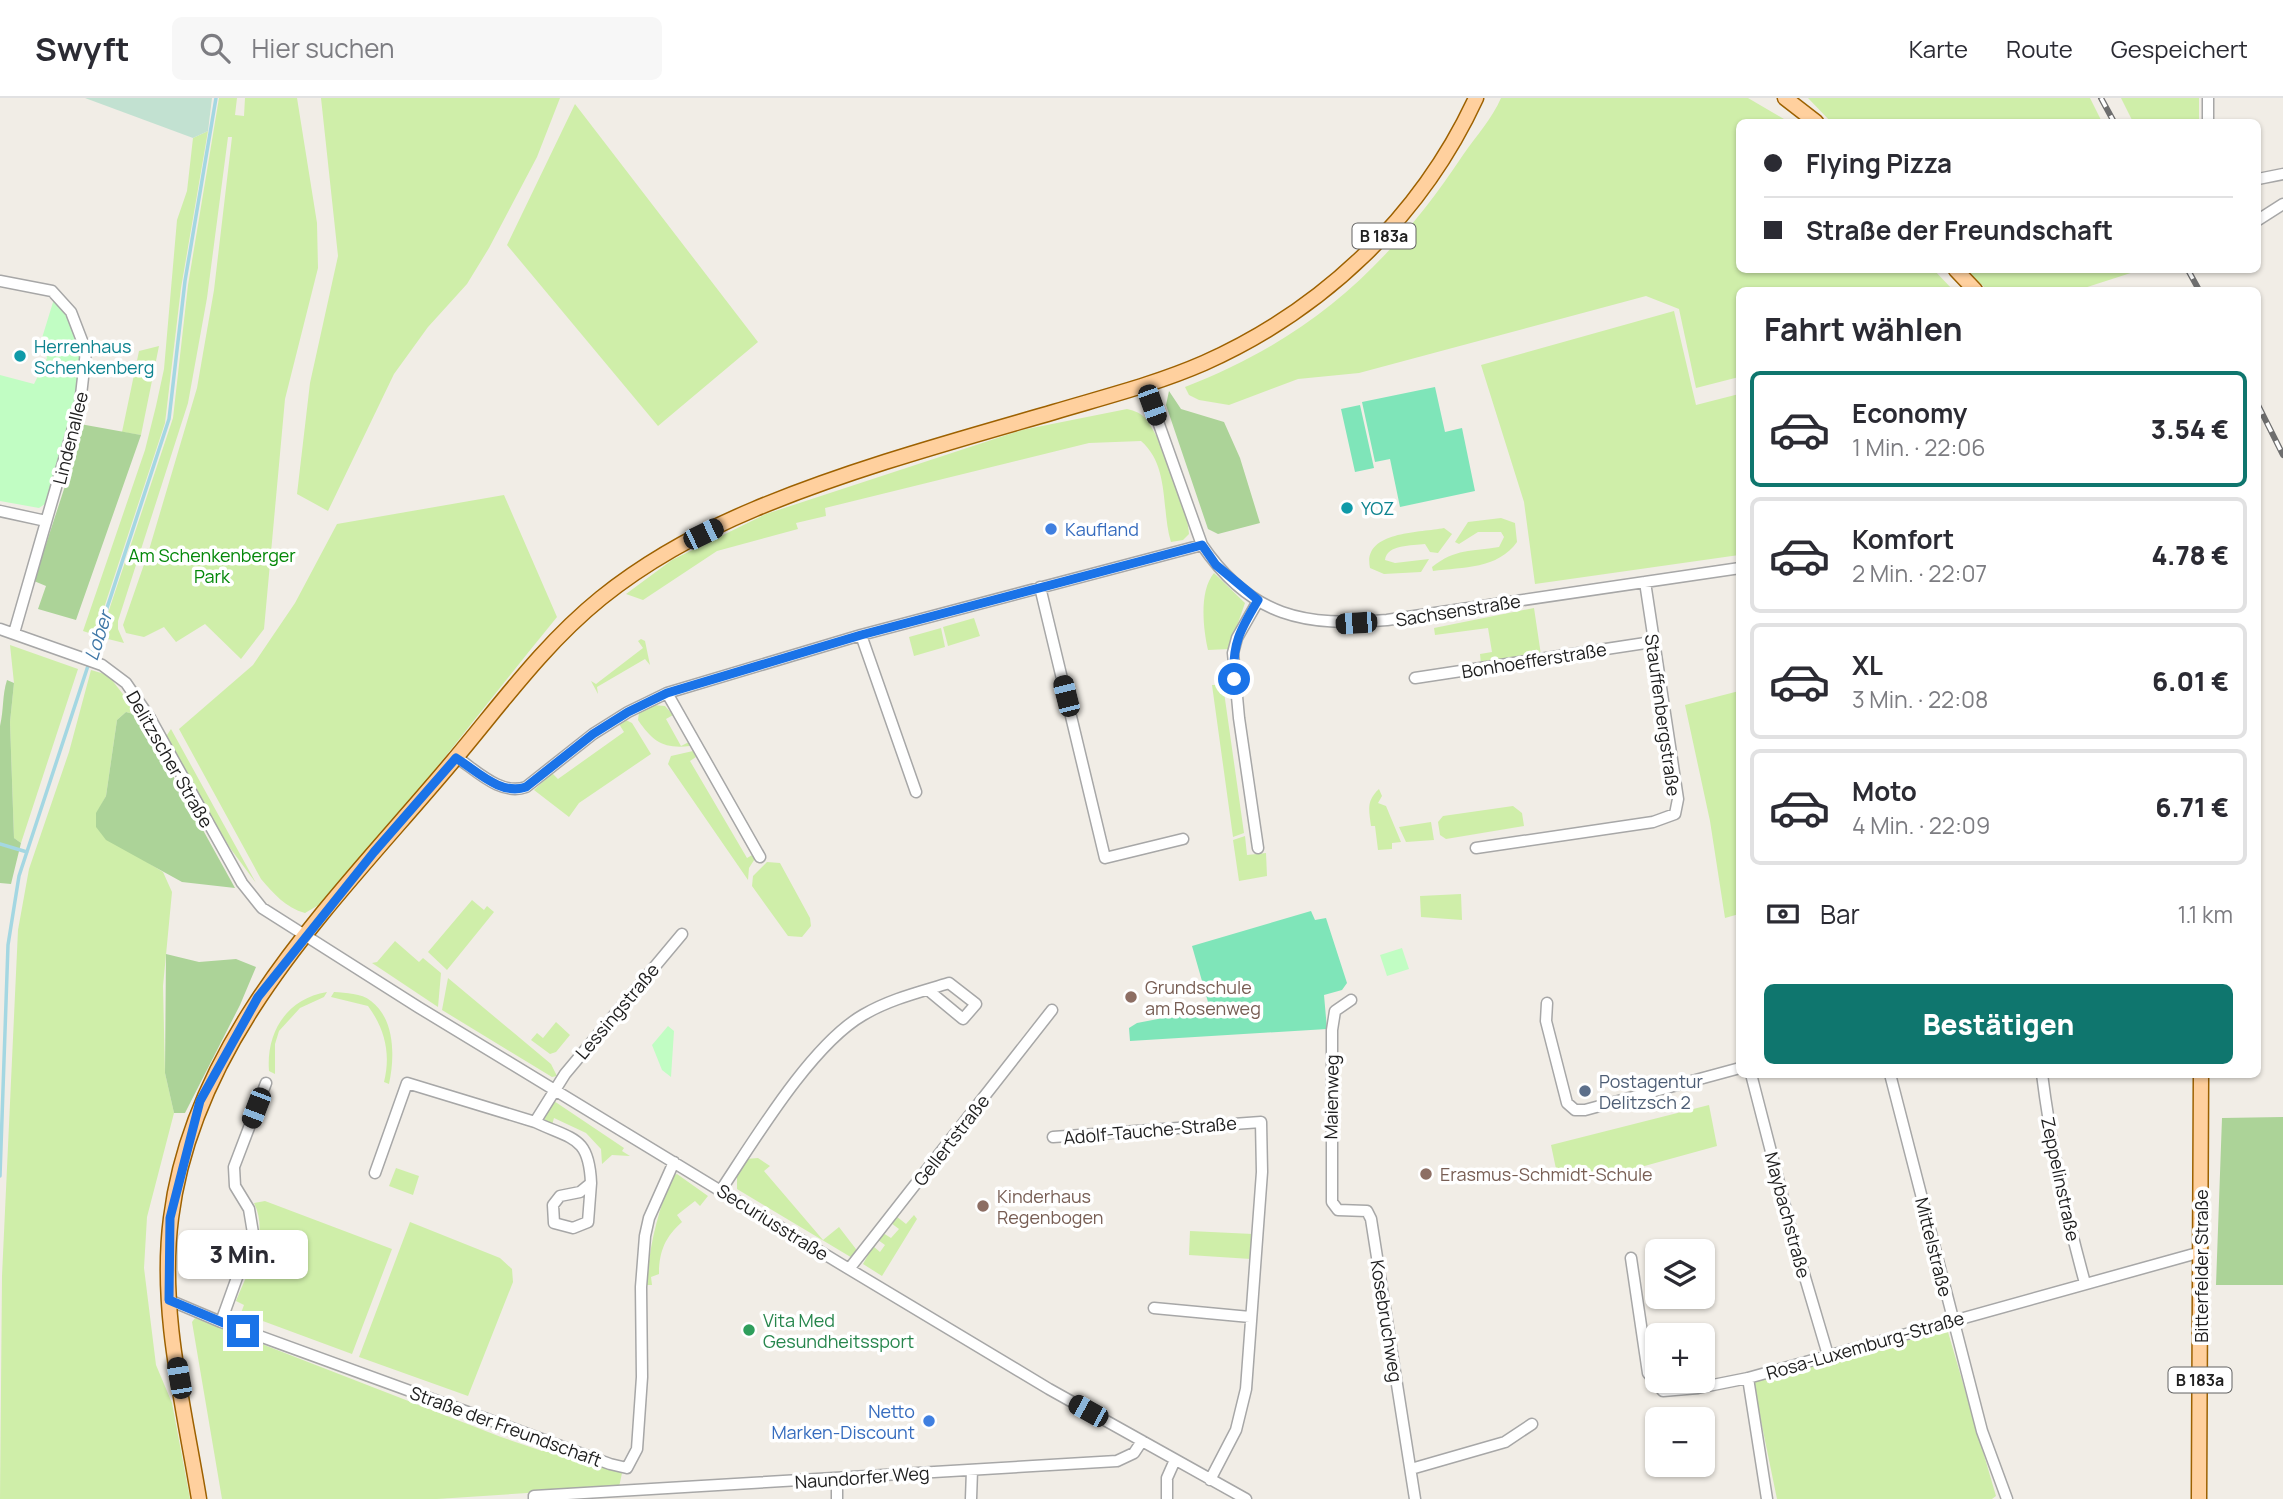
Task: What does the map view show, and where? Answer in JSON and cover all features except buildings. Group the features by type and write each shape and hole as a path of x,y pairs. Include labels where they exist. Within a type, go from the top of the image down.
{"main road":[{"name":"B 183a","path":"199,1499 171,1331 169,1300 170,1218 200,1101 258,997 456,758 511,686 566,629 601,598 678,546 753,510 822,484 1199,366 1245,344 1288,318 1345,274 1396,222 1458,134 1476,98"},
{"path":"1786,98 1812,119"},
{"path":"1959,273 1972,287"},
{"name":"Bitterfelder Straße","path":"2199,1499 2201,1078"}],"street":[{"path":"2208,98 2208,119"},
{"path":"2261,178 2283,174"},
{"path":"2261,218 2283,204"},
{"name":"Lindenallee","path":"0,281 52,291 71,312 86,351 80,404 14,633"},
{"name":"Sachsenstraße","path":"1145,385 1202,545 1216,565 1258,600 1297,619 1339,624 1387,620 1736,569"},
{"path":"0,511 46,521"},
{"path":"456,758 505,789 518,790 526,787 602,729 667,693 861,635 1202,545"},
{"name":"Stauffenbergstraße","path":"1476,848 1653,822 1675,814 1678,799 1652,642 1645,582"},
{"path":"1040,587 1105,858 1183,839"},
{"path":"1258,600 1237,638 1233,653 1238,718 1258,848"},
{"name":"Delitzscher Straße","path":"0,629 102,665 117,674 142,705 242,883 262,908 305,937"},
{"path":"861,635 916,792"},
{"name":"Bonhoefferstraße","path":"1415,678 1652,642"},
{"path":"667,693 760,857"},
{"name":"Lessingstraße","path":"535,1122 554,1090 682,934"},
{"name":"Securiusstraße","path":"305,937 849,1269 1246,1499"},
{"path":"721,1190 770,1114 841,1032 862,1016 892,1000 928,990"},
{"name":"Maienweg","path":"1332,1202 1332,1030 1335,1011 1350,1000"},
{"path":"1547,1003 1546,1021 1567,1103 1575,1110 1585,1110 1736,1070"},
{"name":"Gellertstraße","path":"849,1269 1052,1010"},
{"name":"Maybachstraße","path":"1752,1078 1793,1237 1828,1356"},
{"name":"Mittelstraße","path":"1890,1078 1982,1432 2007,1499"},
{"name":"Zeppelinstraße","path":"2042,1078 2049,1136 2085,1283"},
{"path":"221,1322 253,1233 249,1209 235,1186 234,1167 266,1083"},
{"path":"375,1174 407,1083 535,1122 586,1149 591,1183 588,1222 573,1228 554,1223 553,1205 560,1196 580,1192 591,1183"},
{"name":"Adolf-Tauche-Straße","path":"1053,1137 1262,1122 1262,1172 1246,1389 1236,1430 1210,1480"},
{"name":"Straße der Freundschaft","path":"169,1300 221,1322 610,1465 627,1468 638,1449 644,1246 649,1218 674,1162"},
{"name":"Kosebruchweg","path":"1332,1202 1338,1210 1367,1210 1371,1219 1415,1499"},
{"name":"Rosa-Luxemburg-Straße","path":"1631,1258 1648,1373 1663,1391 1677,1391 1748,1378 2201,1252"},
{"path":"1153,1308 1250,1317"},
{"path":"1748,1378 1767,1499"},
{"path":"1411,1469 1505,1442 1532,1424"},
{"name":"Naundorfer Weg","path":"534,1499 534,1496 674,1494 1116,1461 1134,1454 1142,1441"},
{"path":"1167,1499 1167,1478 1175,1460"},
{"path":"971,1499 972,1470"},
{"path":"837,1480 837,1499"}],"green space":[{"path":"85,98 212,98 208,131 193,138"},
{"name":"Am Schenkenberger Park","path":"219,98 237,98 235,115 244,116 245,98 297,98 317,223 318,268 285,399 264,629 241,659 205,624 176,642 164,627 144,637 126,633 123,625 149,550 197,388 214,290 232,137 228,137 207,298 188,403 118,621 118,629 124,643 100,637 173,418 188,285"},
{"path":"321,98 560,98 537,157 489,248 467,284 428,327 394,374 328,511 297,494 310,383 338,256"},
{"path":"1501,98 1748,98 1784,119 1736,119 1736,273 1937,273 1950,287 1736,287 1736,378 1696,388 1679,309 1646,296 1359,373 1298,379 1229,405 1199,400 1189,395 1185,387 1230,368 1271,346 1344,294 1376,264 1435,195"},
{"path":"1808,98 2090,98 2100,119 1828,119"},
{"path":"2121,98 2199,98 2199,119 2132,119"},
{"path":"575,104 758,342 658,426 507,245"},
{"path":"208,131 181,288 165,423 95,635 83,631 145,450 164,369 177,220 187,191 193,138"},
{"path":"1970,273 2131,273 2087,287 1984,287"},
{"path":"54,299 74,329 79,343 80,367 74,406 62,448 45,504 39,508 0,501 0,375 34,384 47,358 42,338"},
{"path":"1674,311 1696,405 1736,395 1736,555 1535,584 1524,502 1481,365"},
{"path":"159,346 141,435 122,432 139,351"},
{"path":"1435,387 1445,432 1462,428 1475,491 1400,507 1390,459 1375,462 1362,402"},
{"path":"1169,391 1181,409 1224,422 1240,458 1260,523 1218,534 1208,529 1166,405"},
{"path":"1360,405 1374,468 1355,472 1341,409"},
{"path":"1127,409 1138,412 1146,419 1167,458 1187,522 1189,534 1183,540 1171,542 1161,476 1157,463 1141,441 1089,443 825,508 826,516 796,523 798,529 717,551 643,600 626,594 672,560 766,514 1022,430"},
{"path":"80,424 141,435 76,620 38,609 46,586 34,581 65,486"},
{"path":"504,495 557,617 320,909 317,906 305,913 292,908 275,895 261,879 179,729 253,665 295,603 337,524"},
{"path":"1501,518 1515,523 1517,542 1509,551 1479,565 1433,571 1432,567 1456,554 1499,547 1504,537 1501,532 1478,532 1459,544 1455,542 1468,522"},
{"path":"1444,528 1452,534 1438,553 1430,552 1425,544 1395,548 1387,555 1385,560 1395,563 1429,559 1421,572 1384,574 1370,568 1370,556 1383,540 1407,533"},
{"path":"1214,573 1245,603 1229,649 1208,650 1206,641 1204,599"},
{"path":"1534,608 1541,655 1481,664 1480,654 1492,652 1488,628 1435,635 1434,628"},
{"path":"974,618 980,636 948,646 943,627"},
{"path":"941,628 945,647 914,656 909,637"},
{"path":"638,641 645,641 650,665 645,659 597,687 598,694 591,681 596,684 643,648"},
{"path":"10,645 78,669 21,843 14,838 10,722 14,683"},
{"path":"91,670 108,675 140,716 126,712 117,720 106,796 97,813 139,857 163,872 172,892 163,986 165,1073 174,1113 147,1217 144,1268 156,1365 172,1403 190,1499 0,1499 2,1276 18,930 29,869 69,752"},
{"path":"7,680 14,683 10,722 14,838 21,843 11,884 0,883 0,726"},
{"path":"1212,685 1223,685 1244,833 1233,837"},
{"path":"1736,692 1736,915 1725,918 1710,821 1685,705"},
{"path":"653,705 665,706 673,715 666,719 681,746 666,745 654,739 638,720 639,712"},
{"path":"126,712 140,716 235,888 182,882 106,840 96,827 96,813 106,796 117,720"},
{"path":"626,720 632,723 651,754 579,803 569,817 534,790 552,773 558,779 624,732 619,724"},
{"path":"171,729 256,883 230,848 168,742 167,735"},
{"path":"693,751 696,757 690,761 747,858 754,854 756,857 749,868 748,880 668,764 671,756"},
{"path":"1379,789 1382,796 1378,803 1386,806 1401,842 1392,843 1392,849 1378,850 1375,826 1371,826 1370,802"},
{"path":"1513,806 1522,813 1524,826 1446,839 1440,835 1438,822 1443,816"},
{"path":"1431,822 1434,840 1406,842 1399,827"},
{"path":"1245,836 1247,855 1266,853 1267,876 1239,881 1233,840"},
{"path":"767,862 780,863 810,918 811,926 802,937 788,936 752,886 753,876"},
{"path":"1461,894 1462,920 1421,917 1420,896"},
{"path":"472,900 484,910 487,906 494,912 447,970 428,952"},
{"path":"1311,911 1315,920 1326,918 1347,983 1342,990 1324,995 1327,1029 1130,1041 1129,1028 1137,1023 1210,1009 1192,946"},
{"path":"395,941 419,962 423,958 441,973 438,1007 372,963 377,962"},
{"path":"1402,948 1409,969 1387,976 1380,955"},
{"path":"166,954 199,962 236,959 256,967 240,1005 185,1113 174,1113 165,1073"},
{"path":"448,978 551,1064 557,1076 552,1077 442,1010"},
{"path":"327,992 324,997 300,1008 279,1031 275,1044 275,1074 269,1071 271,1044 282,1020 300,1002"},
{"path":"334,992 367,998 385,1018 392,1051 389,1084 384,1082 387,1062 385,1042 374,1015 368,1006 331,997"},
{"path":"556,1022 570,1035 556,1052 550,1054 531,1040 537,1033 543,1038"},
{"path":"668,1026 674,1031 671,1077 662,1070 652,1045"},
{"path":"554,1101 624,1148 622,1151 630,1156 612,1155 602,1164 601,1149 586,1133 554,1118 552,1125 545,1121 544,1116"},
{"path":"1709,1105 1717,1146 1630,1170 1559,1183 1551,1145"},
{"path":"2283,1117 2283,1285 2216,1285 2222,1118"},
{"path":"758,1158 770,1166 764,1171 823,1240 839,1227 859,1253 854,1259 737,1189 737,1173 746,1159"},
{"path":"396,1168 419,1176 413,1195 389,1186"},
{"path":"677,1174 708,1196 700,1206 695,1201 677,1215 682,1222 664,1245 659,1274 651,1277 652,1285 647,1285 658,1216 672,1176"},
{"path":"265,1201 392,1249 352,1354 241,1313 244,1305 236,1301 256,1252 260,1227 254,1203"},
{"path":"914,1215 917,1219 882,1276 863,1264 873,1246 880,1252 885,1245 878,1240 883,1233 891,1238 899,1229 891,1223 896,1216 906,1224"},
{"path":"410,1222 500,1258 512,1269 513,1282 468,1396 359,1357"},
{"path":"1190,1231 1253,1234 1251,1259 1189,1255"},
{"path":"195,1318 501,1437 542,1451 545,1444 619,1470 622,1473 619,1487 437,1499 222,1499 192,1322"},
{"path":"1942,1331 1948,1332 1996,1496 1992,1499 1777,1499 1753,1382"}],"waterway":[{"name":"Lober","path":"0,1176 8,945 19,876 169,419 185,281 216,98"},
{"path":"0,844 27,852"}],"railway":[{"path":"2101,98 2112,119"},
{"path":"2190,273 2197,287"},
{"path":"2261,411 2283,455"}],"place":[{"name":"Herrenhaus Schenkenberg","path":"20,356"},
{"name":"YOZ","path":"1347,508"},
{"name":"Kaufland","path":"1051,529"},
{"name":"Grundschule am Rosenweg","path":"1131,997"},
{"name":"Postagentur Delitzsch 2","path":"1585,1091"},
{"name":"Erasmus-Schmidt-Schule","path":"1426,1174"},
{"name":"Kinderhaus Regenbogen","path":"983,1206"},
{"name":"Vita Med Gesundheitssport","path":"749,1330"},
{"name":"Netto Marken-Discount","path":"929,1421"}],"route":[{"path":"243,1331 169,1300 170,1218 200,1101 258,997 374,852 456,758 505,789 518,790 526,787 593,734 628,712 667,693 861,635 1202,545 1229,578 1258,600 1237,638 1233,653 1234,679"}]}
